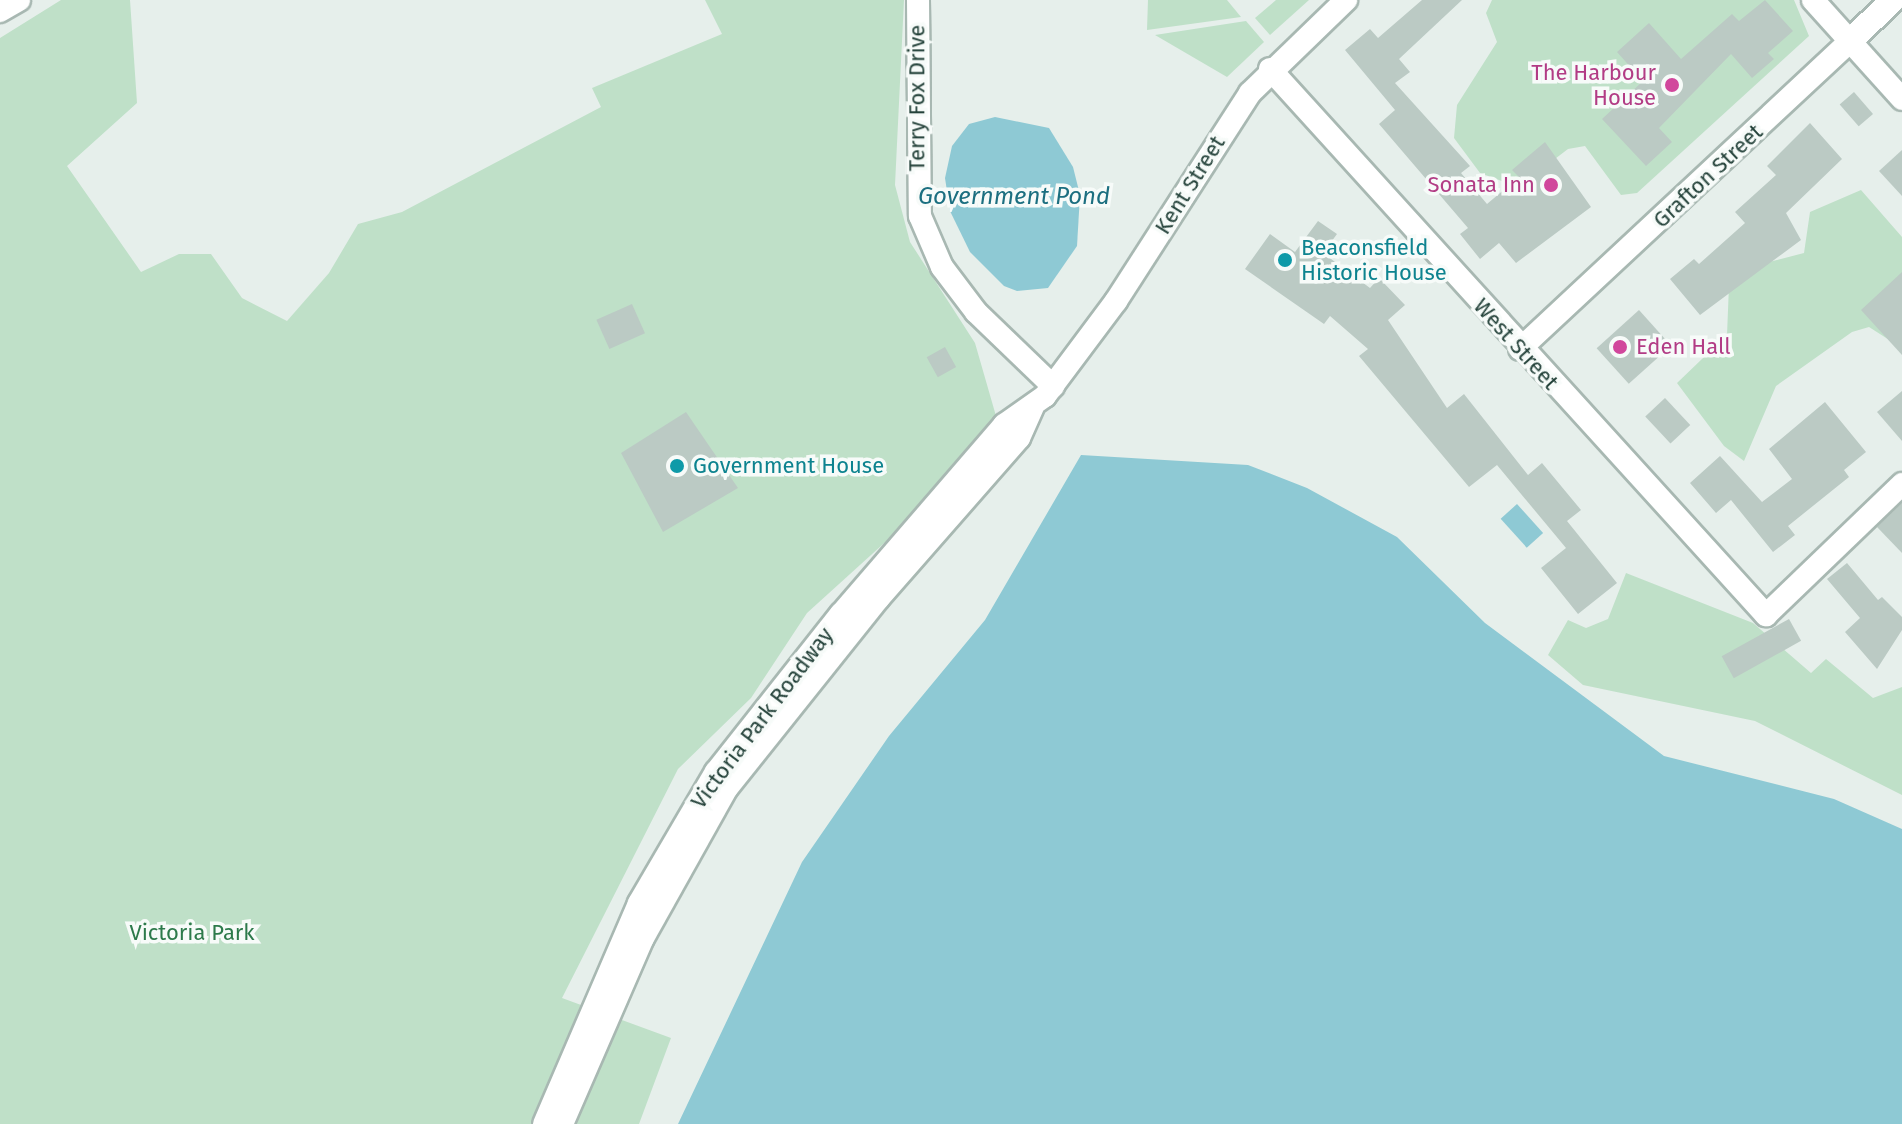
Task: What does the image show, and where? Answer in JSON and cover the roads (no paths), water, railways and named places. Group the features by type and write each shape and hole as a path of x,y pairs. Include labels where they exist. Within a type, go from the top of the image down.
{"street":[{"path":"0,11 19,0"},
{"name":"Terry Fox Drive","path":"918,0 920,216 942,267 976,312 1053,386"},
{"name":"Kent Street","path":"1053,386 1270,69 1346,0"},
{"path":"1813,0 1902,99"},
{"name":"Grafton Street","path":"1520,349 1893,0"},
{"name":"West Street","path":"1270,69 1520,349 1766,615 1902,484"},
{"name":"Victoria Park Roadway","path":"544,1124 639,903 716,772 841,614 1004,425 1033,407 1053,386"},
{"name":"Victoria Park Roadway","path":"562,1124 643,938 727,788 878,599 1019,438 1033,407"}],"water":[{"name":"Government Pond","path":"995,117 1049,128 1073,167 1080,195 1077,246 1048,288 1017,291 1004,286 970,252 950,211 945,178 952,146 969,124"},
{"path":"1081,455 1248,465 1307,488 1397,537 1485,623 1664,756 1834,799 1902,829 1902,1124 678,1124 802,862 889,736 985,620"},
{"path":"1517,504 1543,533 1527,548 1501,519"}],"place":[{"name":"The Harbour House","path":"1672,85"},
{"name":"Sonata Inn","path":"1551,185"},
{"name":"Beaconsfield Historic House","path":"1285,260"},
{"name":"Eden Hall","path":"1620,347"},
{"name":"Government House","path":"677,466"}],"park label":[{"name":"Victoria Park","path":"192,933"}]}
